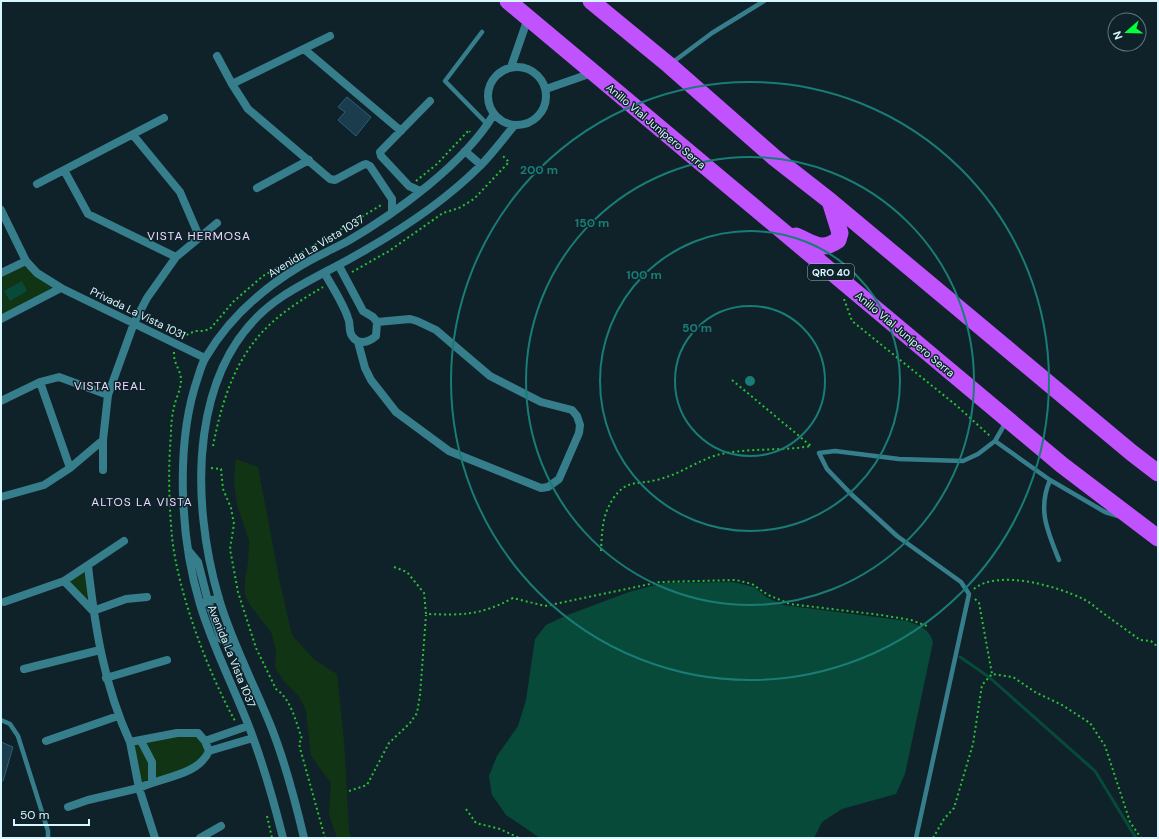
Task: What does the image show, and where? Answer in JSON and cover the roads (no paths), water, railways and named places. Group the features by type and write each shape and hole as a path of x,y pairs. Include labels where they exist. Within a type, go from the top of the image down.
{"highway":[{"name":"Anillo Vial Junípero Serra","path":"508,1 592,73 1062,465 1158,538"},
{"path":"591,1 669,65 775,158 830,201 1132,454 1158,473"},
{"path":"779,229 821,247 827,247 838,240 840,233 830,201"}],"street":[{"path":"511,67 528,18"},
{"path":"232,84 330,36"},
{"path":"304,49 401,131"},
{"path":"217,56 248,109 332,180 366,164 370,166 392,199 392,212"},
{"path":"511,67 522,67 533,71 541,79 546,89 546,101 543,112 525,125 514,126 503,122 494,114 489,104 488,92 492,81 500,72 511,67"},
{"path":"546,89 592,73"},
{"path":"420,191 409,186 381,156 380,152 430,101"},
{"name":"Avenida La Vista 1037","path":"283,838 272,791 253,738 209,632 200,604 188,549 183,504 185,441 191,398 205,358 250,302 296,269 349,240 392,212 420,191 465,151 488,125 494,114"},
{"path":"36,184 164,118"},
{"name":"Avenida La Vista 1037","path":"304,838 291,786 271,725 235,648 219,598 206,534 202,495 204,428 219,375 248,327 282,296 325,274 405,226 451,193 480,165 514,126"},
{"path":"133,135 180,192 199,236"},
{"path":"465,151 480,165"},
{"path":"257,188 309,160"},
{"path":"64,170 88,214 176,257"},
{"name":"Privada La Vista 1031","path":"1,210 26,261 37,273 61,288 205,358"},
{"path":"103,470 102,440 108,395 134,323 147,298 176,257 199,236 217,223"},
{"path":"1,273 26,261"},
{"path":"325,274 349,319 349,330 358,342 365,368 391,407 449,451 540,488 548,487 558,478 580,433 578,416 572,410 541,402 490,376 436,330 417,321 410,319 377,322 363,311 339,266"},
{"path":"1,318 61,288"},
{"path":"358,342 365,343 376,336 377,322"},
{"path":"1,402 40,382 59,377 108,395"},
{"path":"40,382 70,468"},
{"path":"1,497 44,485 70,468 102,440"},
{"path":"4,602 64,581 124,541"},
{"path":"188,549 198,562 208,601 221,639 235,648"},
{"path":"88,566 93,611 106,678 118,716 130,742 139,788 155,838"},
{"path":"64,581 93,611"},
{"path":"93,611 126,599 147,597"},
{"path":"200,604 219,598"},
{"path":"24,669 100,650"},
{"path":"106,678 167,660"},
{"path":"46,741 118,716"},
{"path":"205,740 248,726"},
{"path":"68,808 88,800 139,788 152,781 185,773 205,759 209,751 205,740 198,733 177,733 130,742"},
{"path":"209,751 253,738"},
{"path":"141,741 152,762 152,781"},
{"path":"200,838 220,826"}],"lane":[{"path":"669,65 712,33 764,1"},
{"path":"482,32 444,81 488,125"},
{"path":"916,838 969,594 961,582 897,536 851,494 826,469 819,453 835,451 899,459 962,461 978,454 995,440 1007,419"},
{"path":"995,440 1050,480 1105,512 1135,520"},
{"path":"1050,480 1045,492 1043,507 1048,530 1059,560"},
{"path":"1,720 10,724 18,736 48,831 48,838"}],"waterway":[{"path":"960,657 989,677 1095,771 1136,838"}],"district":[{"name":"VISTA HERMOSA","path":"199,236"},
{"name":"VISTA REAL","path":"110,386"},
{"name":"ALTOS LA VISTA","path":"142,502"}]}
